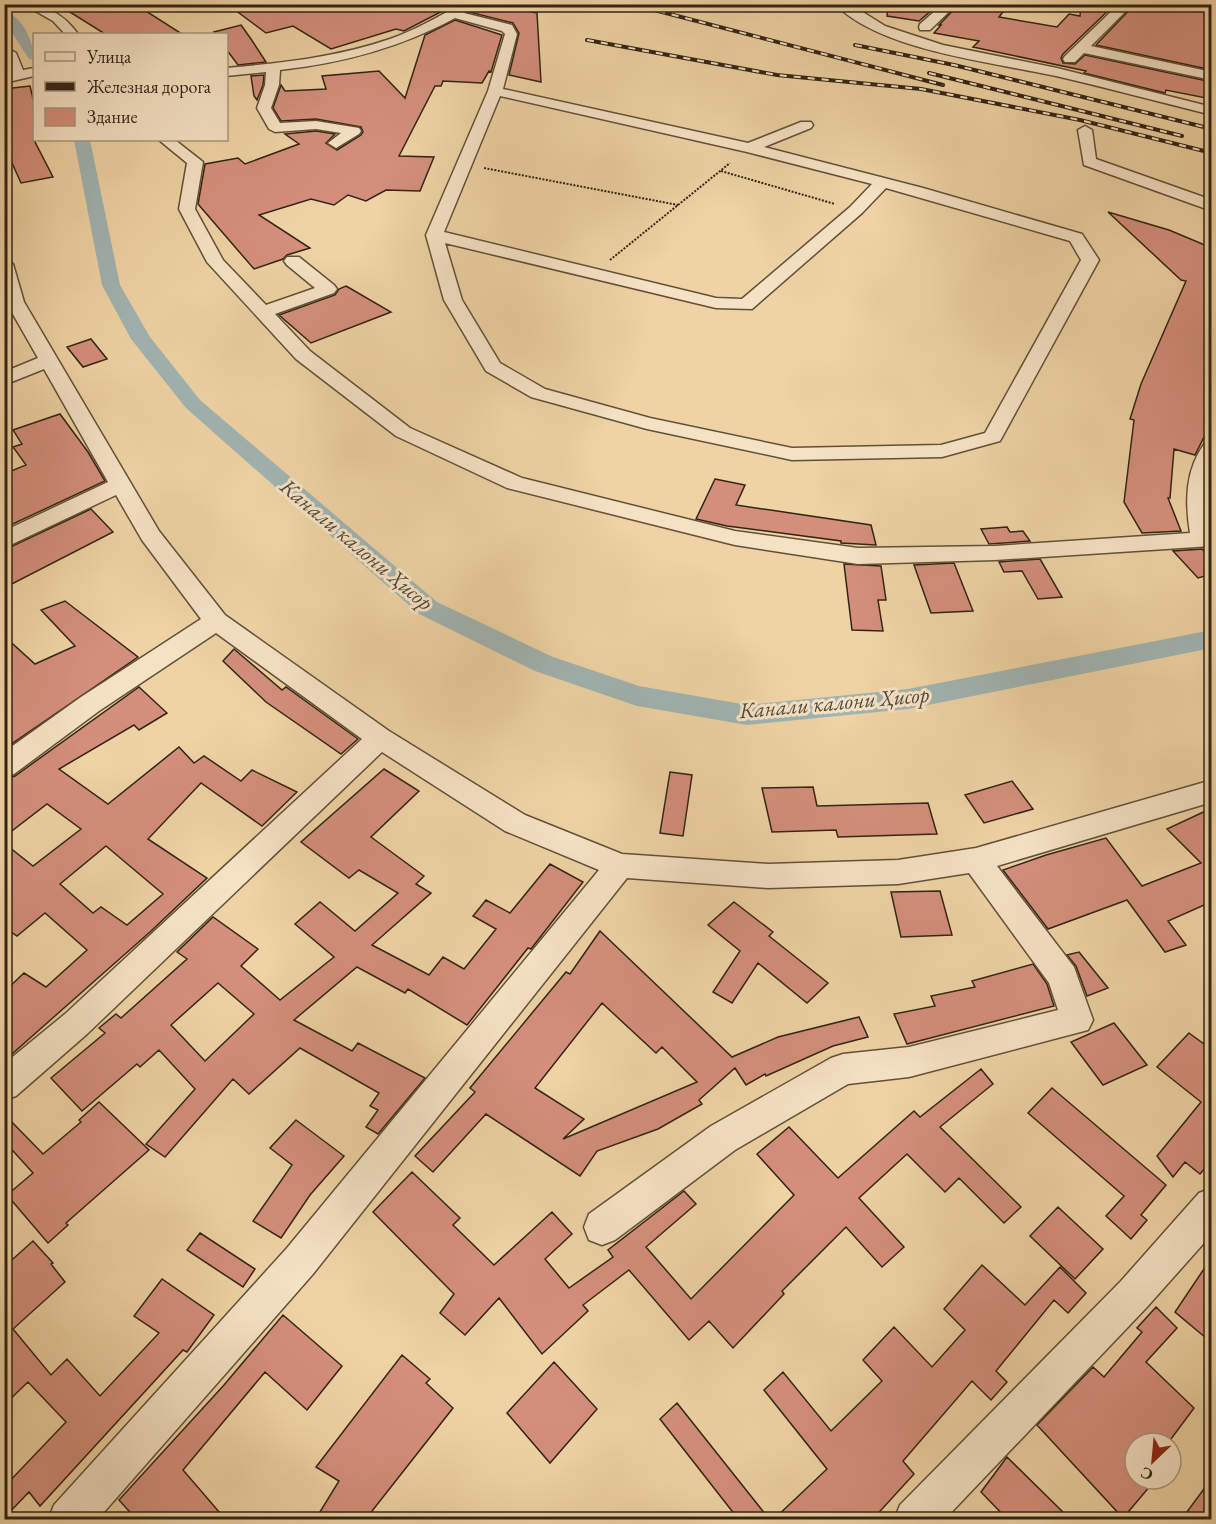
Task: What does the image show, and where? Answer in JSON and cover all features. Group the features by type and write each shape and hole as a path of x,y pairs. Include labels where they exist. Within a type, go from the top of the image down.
{"street":[{"path":"228,72 316,61 386,45 413,34 471,4"},
{"path":"842,4 880,28 940,48 1057,72 1212,111"},
{"path":"925,27 951,4"},
{"path":"1057,72 1127,4"},
{"path":"34,5 57,18 71,33"},
{"path":"454,14 507,28 511,34 495,91 434,235 453,300 493,367 538,393 647,423 792,454 942,451 993,436 1090,260 1076,238 883,182 749,148 495,91"},
{"path":"1081,48 1212,76"},
{"path":"4,50 28,73"},
{"path":"273,68 272,85 264,108 274,126 280,129 316,125 354,131 336,143"},
{"path":"4,79 28,73"},
{"path":"749,148 806,125"},
{"path":"1084,130 1089,162 1212,207"},
{"path":"167,141 195,162 187,209 216,262 303,355 403,432 515,483 735,538 858,556 995,553 1207,539 1198,514 1199,474 1212,447"},
{"path":"434,235 716,303 746,305 856,210 883,182"},
{"path":"263,312 328,289 293,261"},
{"path":"4,264 15,302 150,535 216,621 380,738 515,823 620,866 768,876 898,872 976,860 1212,791"},
{"path":"4,379 49,360"},
{"path":"4,541 121,484"},
{"path":"4,767 90,704 216,621"},
{"path":"4,1085 76,1024 380,738"},
{"path":"602,1227 723,1138 843,1069 909,1062 1077,1020 1063,977 976,860"},
{"path":"69,1520 300,1261 620,866"},
{"path":"915,1520 1134,1294 1212,1206"}],"path":[{"path":"593,273 749,148"},
{"path":"464,164 678,205"},
{"path":"720,171 856,210"}],"building":[{"path":"57,4 135,4 180,33 103,33"},
{"path":"227,4 456,4 404,31 396,29 331,49 293,26 266,33"},
{"path":"479,4 492,4 537,13 541,82 509,75 519,33 513,23 469,12"},
{"path":"888,4 939,4 919,21 887,16"},
{"path":"959,4 1009,4 999,17 1057,27 1069,14 1080,16 1081,4 1115,4 1063,54 1061,58 1063,63 1075,64 1085,55 1212,82 1212,89 1206,98 1166,90 1165,93 1084,73 1086,71 973,47 979,41 934,33"},
{"path":"1135,4 1212,4 1212,70 1096,45"},
{"path":"455,20 502,35 491,72 489,71 482,83 443,81 441,86 435,86 399,156 434,157 420,191 386,190 366,201 348,195 334,205 311,199 259,215 310,248 254,269 198,204 205,164 238,158 245,164 299,144 285,134 316,131 335,134 326,143 337,150 361,135 363,132 361,127 316,119 281,121 273,108 281,85 285,91 326,89 322,76 379,71 405,98 425,35"},
{"path":"241,25 266,62 238,65 228,52 228,33 214,32"},
{"path":"264,75 257,100 254,96 251,76"},
{"path":"30,86 33,99 33,141 53,177 21,183 4,145 4,89"},
{"path":"1108,212 1169,230 1212,248 1212,421 1195,455 1174,449 1170,498 1168,498 1181,531 1142,533 1124,502 1134,420 1130,419 1141,384 1186,281 1181,280"},
{"path":"346,286 391,312 311,343 279,315 335,295 339,289"},
{"path":"91,339 107,359 83,367 67,347"},
{"path":"60,414 88,452 105,481 4,528 4,474 26,465 13,447 22,444 13,430"},
{"path":"715,479 745,485 736,505 871,525 876,545 841,543 841,541 727,526 696,519"},
{"path":"91,509 113,532 4,588 4,550"},
{"path":"1007,527 1010,532 1023,531 1030,541 989,544 981,529"},
{"path":"1202,549 1212,559 1212,574 1198,578 1173,551"},
{"path":"1040,559 1062,597 1038,599 1022,571 1004,572 999,562"},
{"path":"954,563 973,611 931,613 914,565"},
{"path":"844,564 881,566 886,600 878,600 883,631 852,630"},
{"path":"65,601 138,657 4,749 4,636 35,664 75,646 41,610"},
{"path":"234,649 282,690 286,687 358,739 341,754 266,702 223,661"},
{"path":"139,687 167,713 139,730 134,725 59,769 108,804 179,747 194,763 204,756 241,781 252,770 297,792 262,826 201,783 148,839 207,878 150,932 4,1061 4,992 24,973 46,987 87,950 45,913 17,936 4,927 4,843 33,866 81,829 47,804 4,837 4,779 15,776","holes":["106,846 163,894 127,925 101,907 93,913 60,884"]},
{"path":"384,769 419,791 371,837 424,876 416,884 431,893 372,945 429,975 443,957 464,969 496,929 473,916 486,900 510,913 550,864 583,882 531,949 528,948 467,1025 408,989 405,993 357,967 294,1020 352,1051 358,1043 425,1078 378,1134 366,1127 378,1110 370,1106 379,1093 300,1048 249,1094 233,1079 165,1157 146,1144 195,1089 159,1050 140,1067 137,1064 82,1111 51,1078 105,1033 99,1028 116,1014 121,1018 187,959 177,952 213,917 258,949 241,966 280,1000 334,957 295,924 320,902 355,931 398,893 359,870 349,878 301,842","holes":["218,983 254,1014 205,1061 171,1025"]},
{"path":"670,772 692,775 683,836 660,833"},
{"path":"1012,781 1033,809 984,823 965,795"},
{"path":"813,787 817,806 928,803 937,834 838,837 836,830 772,832 762,788"},
{"path":"1212,808 1211,902 1168,921 1186,945 1165,952 1127,900 1048,929 1003,870 1106,838 1142,886 1201,863 1167,829"},
{"path":"940,891 952,935 901,937 891,892"},
{"path":"734,902 773,932 769,936 828,983 807,1003 758,963 732,1003 713,992 740,951 708,925"},
{"path":"600,931 732,1057 778,1037 859,1017 868,1037 833,1046 766,1076 765,1074 746,1085 735,1068 699,1100 702,1104 658,1129 597,1151 580,1176 486,1114 433,1172 415,1156 475,1092 470,1088 566,972 570,974","holes":["602,1003 656,1053 662,1047 697,1082 563,1139 584,1119 535,1088"]},
{"path":"1079,952 1108,988 1087,996 1076,966 1067,955"},
{"path":"1033,964 1047,984 1054,1006 907,1044 894,1014 935,1006 931,996 975,987 972,981"},
{"path":"1114,1023 1147,1065 1103,1085 1071,1042"},
{"path":"1189,1033 1212,1050 1212,1160 1200,1174 1185,1162 1173,1177 1157,1156 1201,1102 1157,1067"},
{"path":"981,1069 993,1084 940,1127 1021,1207 1004,1223 959,1178 945,1192 907,1154 859,1198 904,1247 882,1267 846,1227 782,1291 784,1294 733,1348 709,1321 689,1340 629,1270 583,1305 588,1311 542,1354 499,1298 465,1335 440,1313 454,1294 373,1212 412,1172 460,1218 453,1225 494,1265 552,1212 572,1234 545,1259 569,1288 613,1257 608,1250 684,1191 696,1204 646,1247 691,1299 794,1195 757,1154 789,1127 838,1178 914,1111 920,1117"},
{"path":"1052,1088 1166,1185 1141,1215 1147,1220 1131,1239 1106,1216 1124,1196 1028,1113"},
{"path":"99,1102 149,1150 66,1223 68,1225 48,1243 7,1195 33,1173 4,1141 4,1122 8,1118 43,1154 81,1122 79,1120"},
{"path":"296,1120 344,1156 310,1195 281,1238 253,1221 292,1165 270,1148"},
{"path":"1058,1207 1103,1249 1075,1279 1030,1236"},
{"path":"200,1233 255,1269 243,1287 187,1250"},
{"path":"33,1241 53,1263 51,1264 65,1282 13,1329 51,1375 67,1359 100,1396 159,1333 134,1316 162,1279 214,1315 187,1352 183,1350 40,1506 29,1492 4,1518 4,1487 66,1422 28,1382 4,1405 4,1267"},
{"path":"1212,1257 1212,1343 1175,1312"},
{"path":"982,1265 1025,1305 1060,1267 1086,1293 1068,1313 1054,1300 996,1371 1007,1382 991,1400 972,1381 903,1461 914,1474 872,1520 773,1520 827,1469 764,1390 783,1372 831,1431 882,1381 863,1360 894,1327 932,1367 965,1330 944,1309"},
{"path":"1156,1307 1177,1328 1146,1362 1194,1408 1177,1431 1123,1431 1123,1491 1146,1491 1123,1518 1037,1425 1093,1367 1104,1377 1142,1332 1137,1328"},
{"path":"283,1315 342,1366 307,1410 265,1372 183,1470 226,1520 137,1520 119,1500 224,1385"},
{"path":"402,1355 430,1379 426,1383 453,1408 365,1520 315,1520 339,1481 316,1467"},
{"path":"554,1362 597,1409 550,1463 507,1413"},
{"path":"677,1403 770,1520 739,1520 660,1419"},
{"path":"1007,1457 1071,1520 1008,1520 981,1492"},
{"path":"1212,1478 1212,1520 1181,1520"}],"waterway":[{"name":"Канали калони Ҳисор","path":"4,15 9,17 33,54"},
{"name":"Канали калони Ҳисор","path":"82,141 111,285 141,339 193,404 428,608 544,664 637,696 747,715 908,699 1212,639"}],"railway":[{"path":"631,4 943,85"},
{"path":"678,4 683,6"},
{"path":"587,40 777,75 921,89 1080,120 1212,153"},
{"path":"855,45 954,65 1212,129"},
{"path":"929,73 1182,136"}]}
